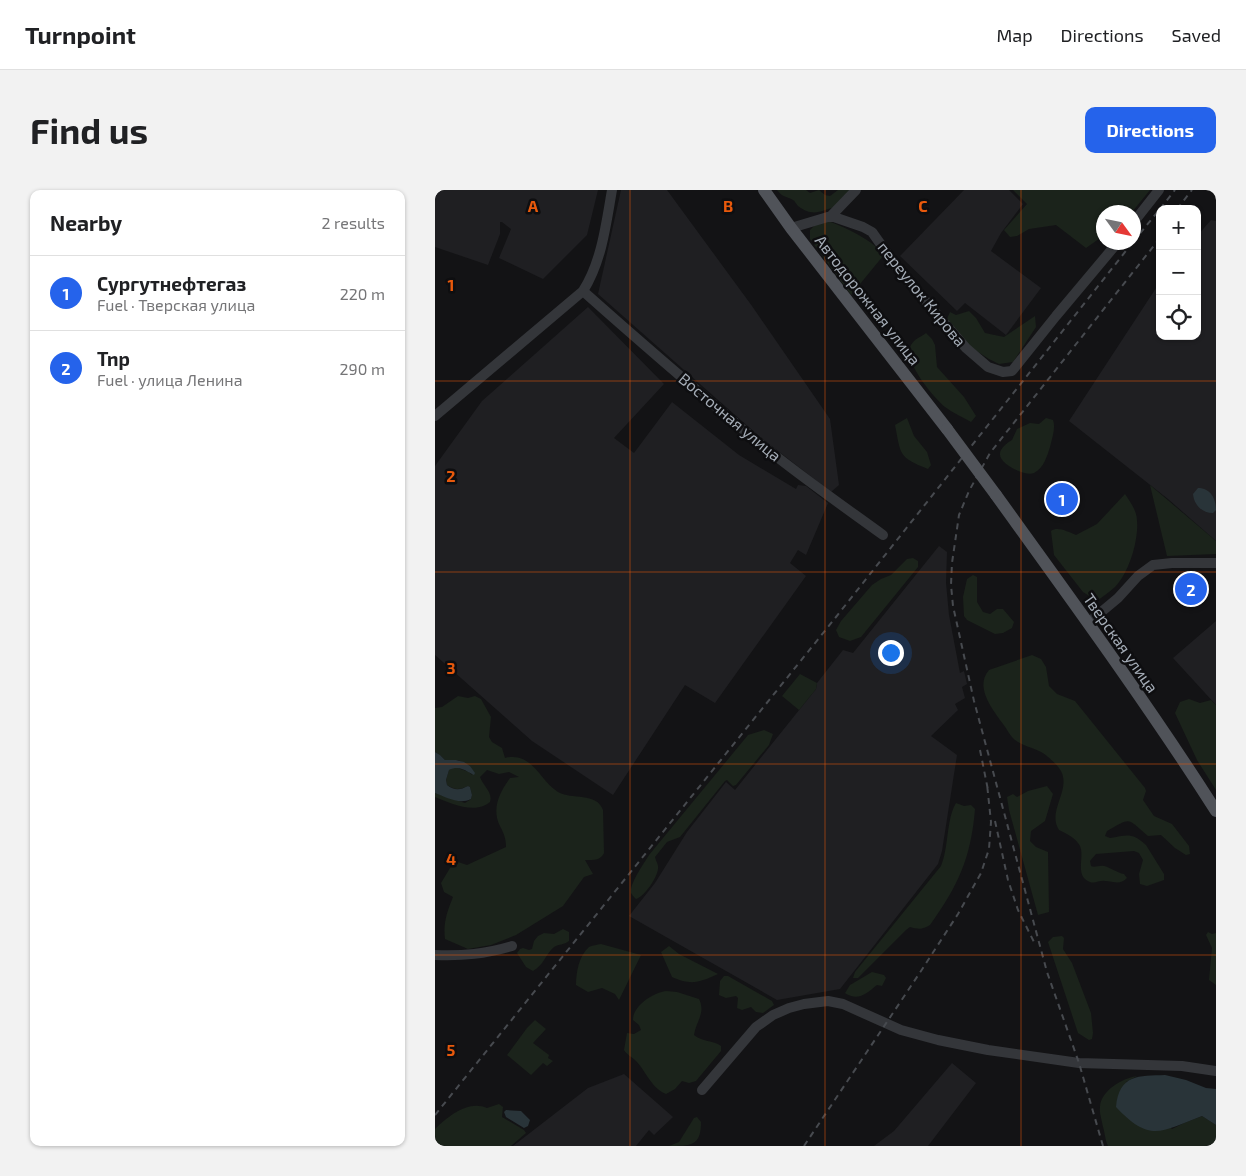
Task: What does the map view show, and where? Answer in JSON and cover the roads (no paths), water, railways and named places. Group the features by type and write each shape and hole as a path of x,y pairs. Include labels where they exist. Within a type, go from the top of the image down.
{"main road":[{"name":"Автодорожная улица","path":"764,190 791,228 996,495"},
{"name":"Тверская улица","path":"996,495 1187,765 1216,811"}],"street":[{"path":"435,416 583,291 595,267 604,235 612,190"},
{"path":"791,228 831,216 856,190"},
{"path":"1141,213 1159,190"},
{"name":"переулок Кирова","path":"831,216 863,227 871,232 899,270 966,348 988,367 1003,372 1012,371 1055,316 1111,250"},
{"name":"Восточная улица","path":"583,291 650,351 753,438 816,488 883,535"},
{"path":"1088,623 1118,598 1138,576 1153,565 1216,563"},
{"path":"435,955 476,955 512,946"},
{"path":"702,1090 756,1027 773,1015 789,1008 827,1001 843,1004 901,1030 988,1050 1079,1064 1182,1066 1216,1071"}],"railway":[{"path":"1163,205 1175,190"},
{"path":"1180,205 1192,190"},
{"path":"1141,232 1156,214"},
{"path":"1103,1146 1079,1063 1047,972 974,701 953,606 951,585 952,563 959,515 969,491 990,453 1156,243"},
{"path":"435,1115 836,617 1127,250"},
{"path":"980,750 988,790"},
{"path":"804,1146 958,914 981,873 989,849 991,822 987,784"},
{"path":"995,821 1008,880 1018,910 1035,944"}],"place":[{"name":"Сургутнефтегаз","path":"1062,499"},
{"name":"Tnp","path":"1191,589"}]}
